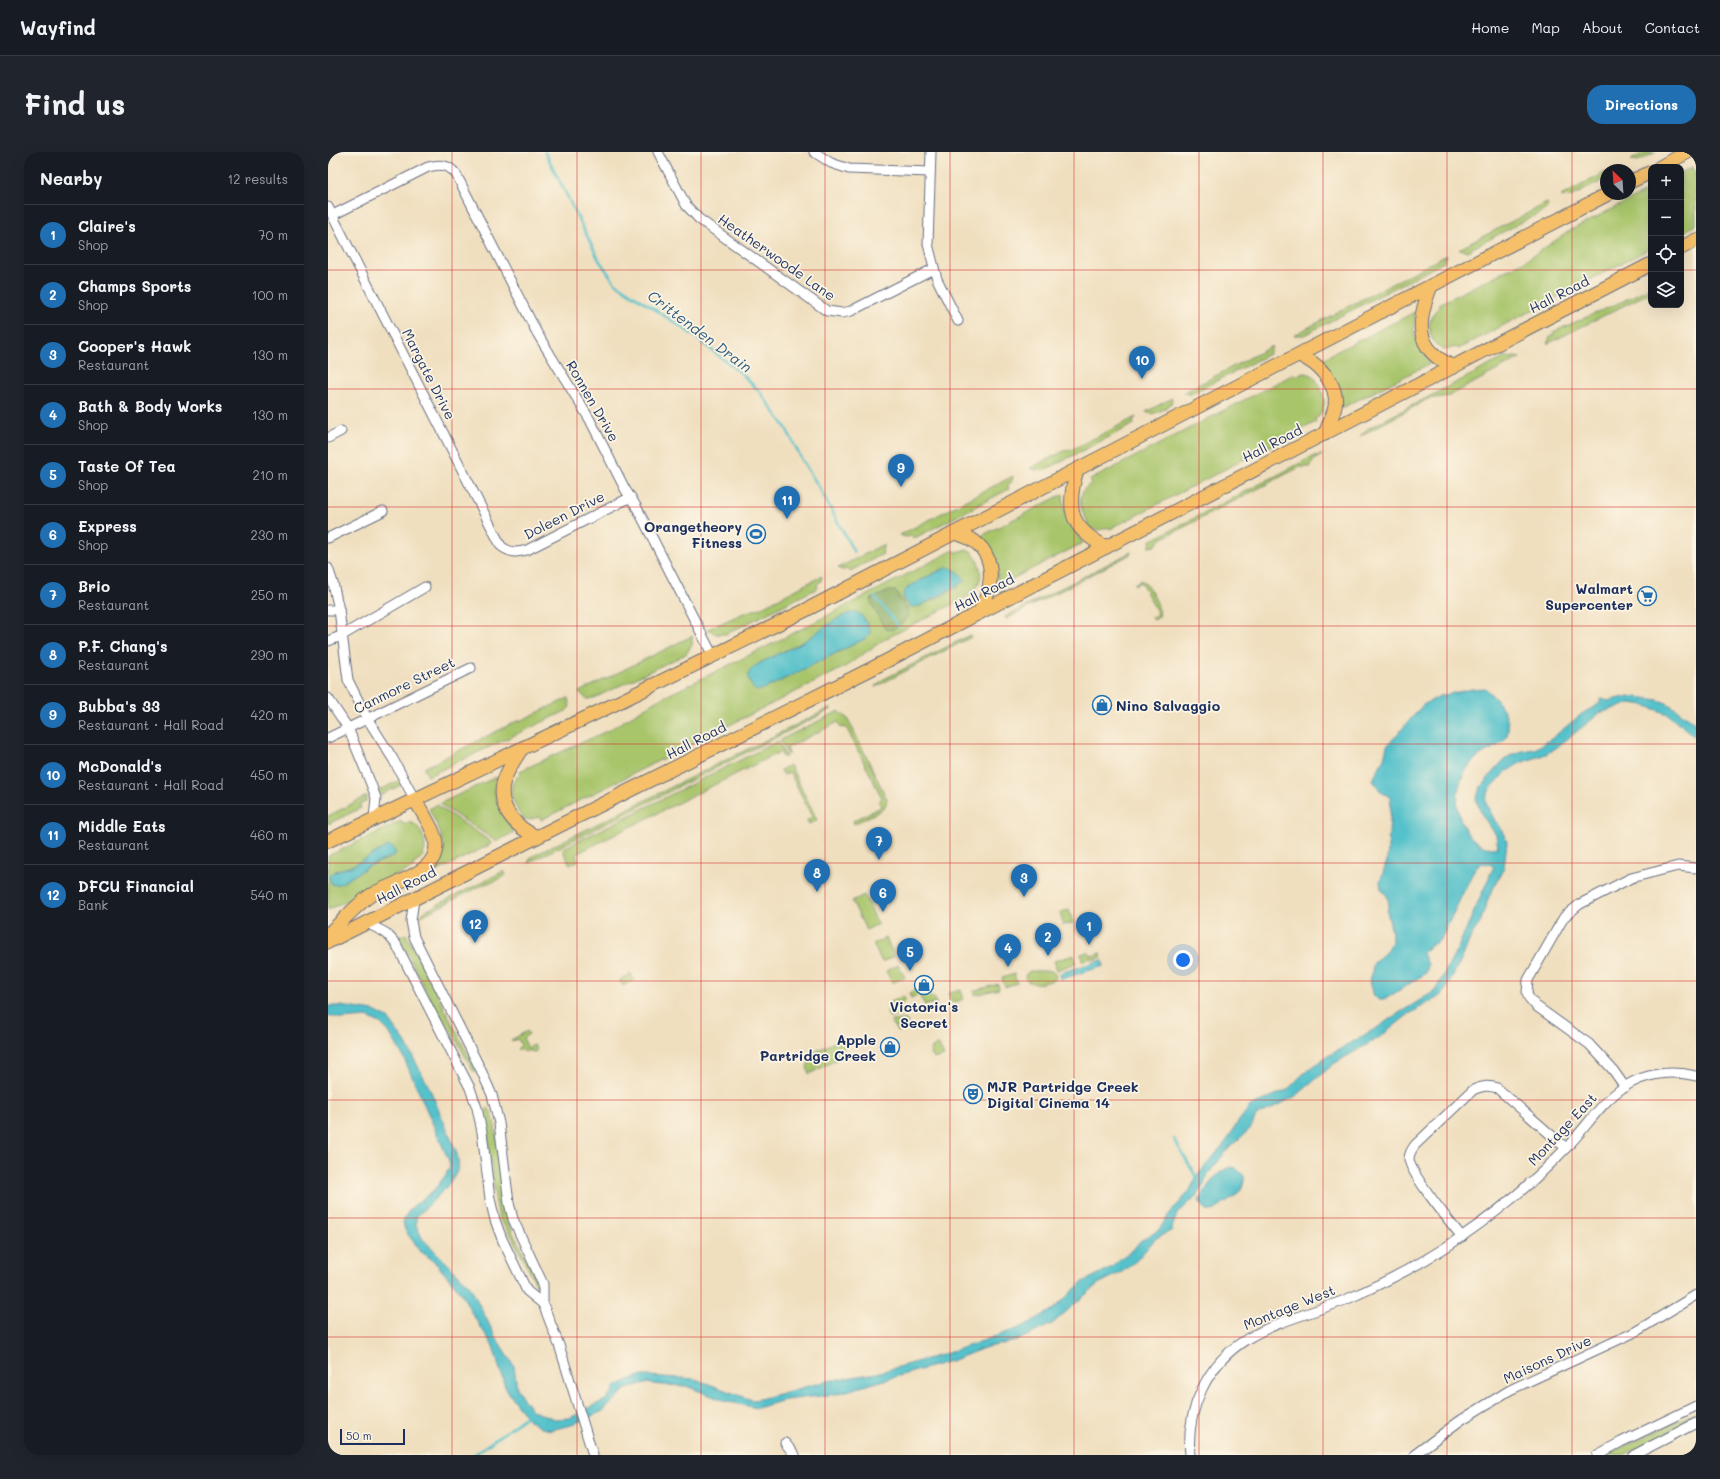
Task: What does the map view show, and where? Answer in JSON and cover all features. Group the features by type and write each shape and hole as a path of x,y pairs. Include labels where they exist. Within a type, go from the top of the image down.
{"highway":[{"path":"1666,164 1688,152"},
{"path":"1636,179 1648,173"},
{"path":"328,841 713,656 1077,470 1600,198"},
{"path":"1684,246 1696,240"},
{"name":"Hall Road","path":"328,942 979,613 1648,266"},
{"path":"1431,286 1421,312 1421,332 1426,344 1434,355 1440,360 1454,367"},
{"path":"1299,355 1309,359 1321,370 1334,392 1335,407 1324,434"},
{"path":"1077,470 1071,493 1072,512 1083,531 1092,539 1106,547"},
{"path":"954,533 964,536 978,544 986,556 990,566 991,582 989,593 979,613"},
{"path":"522,748 505,778 502,791 503,801 512,820 528,833 537,837"},
{"path":"328,934 370,896 428,866 436,851 434,834 414,800"}],"street":[{"name":"Heatherwoode Lane","path":"658,152 683,200 699,219 827,311 842,314 851,312 933,269"},
{"path":"814,152 831,163 849,169 930,172"},
{"path":"931,152 928,244 933,269 958,321"},
{"name":"Ronnen Drive","path":"332,215 428,167 444,165 451,168 456,174 537,334 590,420 713,656"},
{"name":"Margate Drive","path":"328,206 501,546 508,551"},
{"path":"328,438 341,431"},
{"name":"Doleen Drive","path":"508,551 517,552 527,550 631,497"},
{"path":"328,538 383,511"},
{"path":"328,568 334,583 339,610 348,680 367,718 393,759 414,800"},
{"path":"328,641 342,636 425,587"},
{"path":"328,610 339,610"},
{"name":"Canmore Street","path":"328,738 471,668"},
{"path":"328,698 348,728 374,791 376,808 374,818"},
{"path":"1625,1087 1613,1070 1589,1044 1533,1002 1527,992 1528,980 1564,917 1580,904 1631,878 1678,866 1696,868"},
{"path":"414,899 412,920 414,937 480,1068 495,1106 501,1134 509,1203 519,1234 543,1284 543,1304 559,1345 593,1455"},
{"path":"367,923 386,933 396,944 470,1088 477,1108 482,1132 494,1220 527,1291 543,1304"},
{"name":"Montage East","path":"1462,1237 1526,1187 1566,1148 1604,1104 1625,1087 1649,1076 1675,1073 1696,1076"},
{"path":"1462,1237 1415,1173 1409,1159 1415,1145 1473,1090 1481,1086 1497,1088 1566,1148"},
{"name":"Montage West","path":"1190,1455 1190,1432 1192,1417 1199,1394 1212,1370 1236,1345 1261,1331 1333,1304 1385,1281 1432,1256 1462,1237"},
{"name":"Maisons Drive","path":"1414,1455 1461,1420 1510,1390 1635,1332 1696,1296"},
{"path":"1597,1455 1696,1406"},
{"path":"1634,1455 1696,1423"},
{"path":"786,1443 795,1455"}],"green space":[{"path":"1645,152 1656,152 1638,161 1631,160"},
{"path":"1692,167 1696,175 1696,225 1684,231 1684,200 1684,171"},
{"path":"1600,175 1600,182 1570,197 1561,196"},
{"path":"1648,191 1648,250 1458,349 1456,347 1445,350 1434,342 1431,337 1430,323 1435,311 1440,307 1439,304 1525,261 1571,230 1630,200 1636,200 1636,197"},
{"path":"1547,203 1548,206 1545,210 1467,251 1459,249"},
{"path":"1447,255 1444,262 1304,335 1294,335"},
{"path":"1648,288 1648,294 1547,344 1550,337 1554,335 1553,332"},
{"path":"1415,312 1414,333 1423,352 1431,363 1342,408 1340,389 1322,359"},
{"path":"1272,346 1269,354 1189,395 1188,393 1183,393"},
{"path":"1507,356 1509,358 1520,358 1449,396 1428,399 1360,436 1367,429"},
{"path":"1304,373 1310,374 1314,377 1324,399 1322,412 1315,419 1316,422 1110,529 1109,527 1101,530 1095,530 1090,526 1081,509 1080,499 1084,490 1092,483 1090,480 1294,374 1296,376"},
{"path":"1172,398 1171,404 1162,410 1152,414 1146,412"},
{"path":"1136,417 1133,421 1134,424 1043,471 1041,469 1035,470 1030,468 1064,451 1071,450"},
{"path":"1322,455 1315,459 1309,467 1300,467 1161,539 1155,546 1148,547 1151,544 1150,541 1314,456"},
{"path":"1013,476 1012,481 1008,486 1009,489 913,539 912,536 905,537 900,535"},
{"path":"1063,494 1066,516 1083,543 996,587 997,566 993,555 981,536"},
{"path":"884,544 882,551 883,554 850,571 849,569 842,570 838,568"},
{"path":"954,550 956,552 964,550 971,551 980,567 980,578 978,584 970,592 971,595 885,639 843,668 541,820 539,817 528,820 520,814 513,799 512,786 514,781 521,774 520,771 609,730 656,701 778,641","holes":["942,569 958,587 925,603 918,605 906,602 908,587","861,615 868,623 866,638 766,688 754,689 749,680 760,663 807,640 840,618"]},
{"path":"1131,552 1131,554 1006,619 1005,617"},
{"path":"822,576 821,581 817,585 818,588 726,634 716,634 708,629 746,612 758,609"},
{"path":"1141,580 1151,591 1159,609 1159,617 1154,620 1152,618 1158,614 1141,582 1135,585 1134,584"},
{"path":"889,591 896,591 909,612 900,625 889,630 885,629 871,603 871,599"},
{"path":"970,635 971,637 875,687 882,680"},
{"path":"692,636 692,645 686,654 594,698 587,699 579,692"},
{"path":"568,698 570,707 566,711 428,776 424,768 515,722"},
{"path":"828,709 832,709 528,863 531,857"},
{"path":"839,711 848,719 887,799 885,807 882,810 854,824 853,821 881,807 879,801 882,798 846,727 841,728 838,722 787,748 789,753 788,755 780,740"},
{"path":"778,741 786,757 783,757 780,752 576,854 578,861 570,865 562,849"},
{"path":"790,765 817,820 809,824 807,820 812,817 790,772 784,775 781,771"},
{"path":"496,777 496,800 514,832 495,842 493,839 442,806 441,803"},
{"path":"400,780 401,785 381,795 379,794 378,791"},
{"path":"367,796 366,801 360,805 361,808 328,824 328,816"},
{"path":"438,804 439,807 490,841 491,844 428,876 427,874 436,867 441,860 443,852 441,835 429,809"},
{"path":"401,821 402,824 409,822 416,825 423,835 425,846 422,856 413,864 414,867 328,910 328,856","holes":["383,849 393,857 369,866 342,883 335,871 354,865"]},
{"path":"504,871 506,875 419,917 425,911"},
{"path":"864,895 878,924 866,930 852,901"},
{"path":"1069,910 1073,923 1063,925 1060,912"},
{"path":"406,934 476,1070 475,1072 473,1071 452,1032 435,1008 399,937"},
{"path":"886,938 894,956 882,962 873,944"},
{"path":"1087,952 1093,956 1101,953 1102,957 1082,961 1081,954"},
{"path":"1074,955 1076,963 1057,970 1054,961"},
{"path":"898,965 905,977 892,983 886,971"},
{"path":"1030,971 1052,971 1056,975 1055,979 1043,983 1031,983 1025,978 1026,974"},
{"path":"631,974 634,980 623,986 620,980"},
{"path":"1014,974 1017,983 1005,987 1002,978"},
{"path":"998,984 999,989 975,995 974,991"},
{"path":"915,990 934,997 937,1003 925,1005 919,995 911,998 909,993"},
{"path":"961,990 964,999 952,1003 949,993"},
{"path":"903,996 906,1001 897,1006 903,1016 889,1017 887,1013 891,1002"},
{"path":"906,1020 910,1028 909,1030 897,1032 891,1021"},
{"path":"527,1031 529,1034 523,1038 528,1048 534,1045 537,1050 535,1052 517,1049 521,1045 518,1039 511,1040"},
{"path":"836,1041 845,1046 836,1060 809,1074 807,1067 813,1053"},
{"path":"938,1044 944,1056 934,1058 931,1055 931,1049"},
{"path":"488,1108 492,1114 497,1136 502,1190 507,1216 513,1233 535,1276 538,1288 512,1237 499,1218 484,1112"},
{"path":"1696,1412 1696,1418 1624,1455 1606,1455"}],"water":[{"path":"947,567 957,572 964,581 920,606 911,607 904,599 903,594 908,587"},
{"path":"857,612 869,627 870,633 866,638 766,688 758,691 754,689 748,675 754,667 808,639 835,620 850,613"},
{"path":"1485,688 1499,703 1506,715 1508,722 1507,735 1503,742 1479,756 1464,773 1458,795 1458,806 1460,818 1464,828 1474,840 1490,848 1498,847 1496,835 1482,815 1476,800 1480,788 1503,761 1511,755 1522,751 1535,749 1551,739 1583,713 1599,704 1602,698 1607,701 1629,696 1658,700 1667,703 1696,723 1696,738 1668,714 1644,705 1631,703 1600,713 1556,748 1546,754 1520,763 1506,772 1490,789 1486,803 1495,821 1500,826 1507,842 1504,867 1488,899 1480,923 1471,936 1463,956 1446,989 1440,996 1409,1014 1380,1037 1335,1063 1296,1096 1259,1114 1255,1118 1251,1128 1229,1148 1208,1174 1197,1195 1177,1214 1171,1231 1156,1238 1137,1260 1122,1272 1098,1284 1052,1324 1016,1341 984,1348 951,1361 836,1394 785,1400 757,1408 725,1401 686,1386 646,1383 626,1389 603,1411 571,1425 551,1430 541,1428 530,1421 522,1412 505,1387 493,1346 471,1312 462,1294 433,1260 420,1251 405,1230 403,1222 406,1215 412,1207 433,1191 445,1176 450,1167 449,1161 403,1056 389,1032 380,1023 367,1017 342,1019 328,1015 328,1006 341,1006 374,1011 388,1018 405,1042 429,1087 456,1151 458,1168 446,1188 416,1217 416,1225 422,1238 470,1286 495,1336 514,1366 517,1388 533,1411 555,1419 570,1418 605,1400 612,1394 615,1387 639,1376 695,1379 752,1400 760,1399 827,1381 877,1373 951,1352 1022,1327 1054,1309 1081,1283 1112,1267 1121,1258 1133,1250 1140,1241 1159,1230 1170,1213 1189,1192 1197,1176 1228,1139 1250,1106 1287,1090 1302,1075 1323,1059 1380,1026 1435,991 1457,950 1494,866 1484,863 1479,864 1475,868 1441,939 1426,949 1423,953 1428,965 1426,973 1384,1000 1379,1000 1374,996 1370,981 1374,962 1387,951 1392,942 1392,933 1387,911 1389,904 1387,896 1381,889 1380,882 1387,861 1391,805 1390,797 1381,792 1373,780 1384,758 1387,746 1423,705 1440,696 1472,689"},
{"path":"388,846 392,847 396,854 369,866 342,883 335,885 332,884 329,877 330,874 354,865"},
{"path":"1102,960 1104,966 1061,979 1060,973"},
{"path":"1231,1167 1236,1168 1244,1176 1242,1188 1226,1203 1225,1202 1215,1210 1207,1211 1199,1201 1216,1176"}],"waterway":[{"name":"Crittenden Drain","path":"545,152 599,260 615,283 686,330 741,373 759,391 786,428 802,460 820,489 854,552"},
{"name":"Crittenden Drain","path":"875,597 899,627"},
{"name":"Crittenden Drain","path":"1174,1139 1198,1180"},
{"path":"474,1455 528,1415"}],"place":[{"name":"McDonald's","path":"1142,379"},
{"name":"Bubba's 33","path":"901,487"},
{"name":"Middle Eats","path":"787,519"},
{"name":"Orangetheory Fitness","path":"756,534"},
{"name":"Walmart Supercenter","path":"1647,596"},
{"name":"Nino Salvaggio","path":"1102,705"},
{"name":"Brio","path":"879,860"},
{"name":"P.F. Chang's","path":"817,892"},
{"name":"Cooper's Hawk","path":"1024,897"},
{"name":"Express","path":"883,912"},
{"name":"DFCU Financial","path":"475,943"},
{"name":"Claire's","path":"1089,945"},
{"name":"Champs Sports","path":"1048,956"},
{"name":"Bath & Body Works","path":"1008,967"},
{"name":"Taste Of Tea","path":"910,971"},
{"name":"Victoria's Secret","path":"924,985"},
{"name":"Apple Partridge Creek","path":"890,1047"},
{"name":"MJR Partridge Creek Digital Cinema 14","path":"973,1094"}]}
